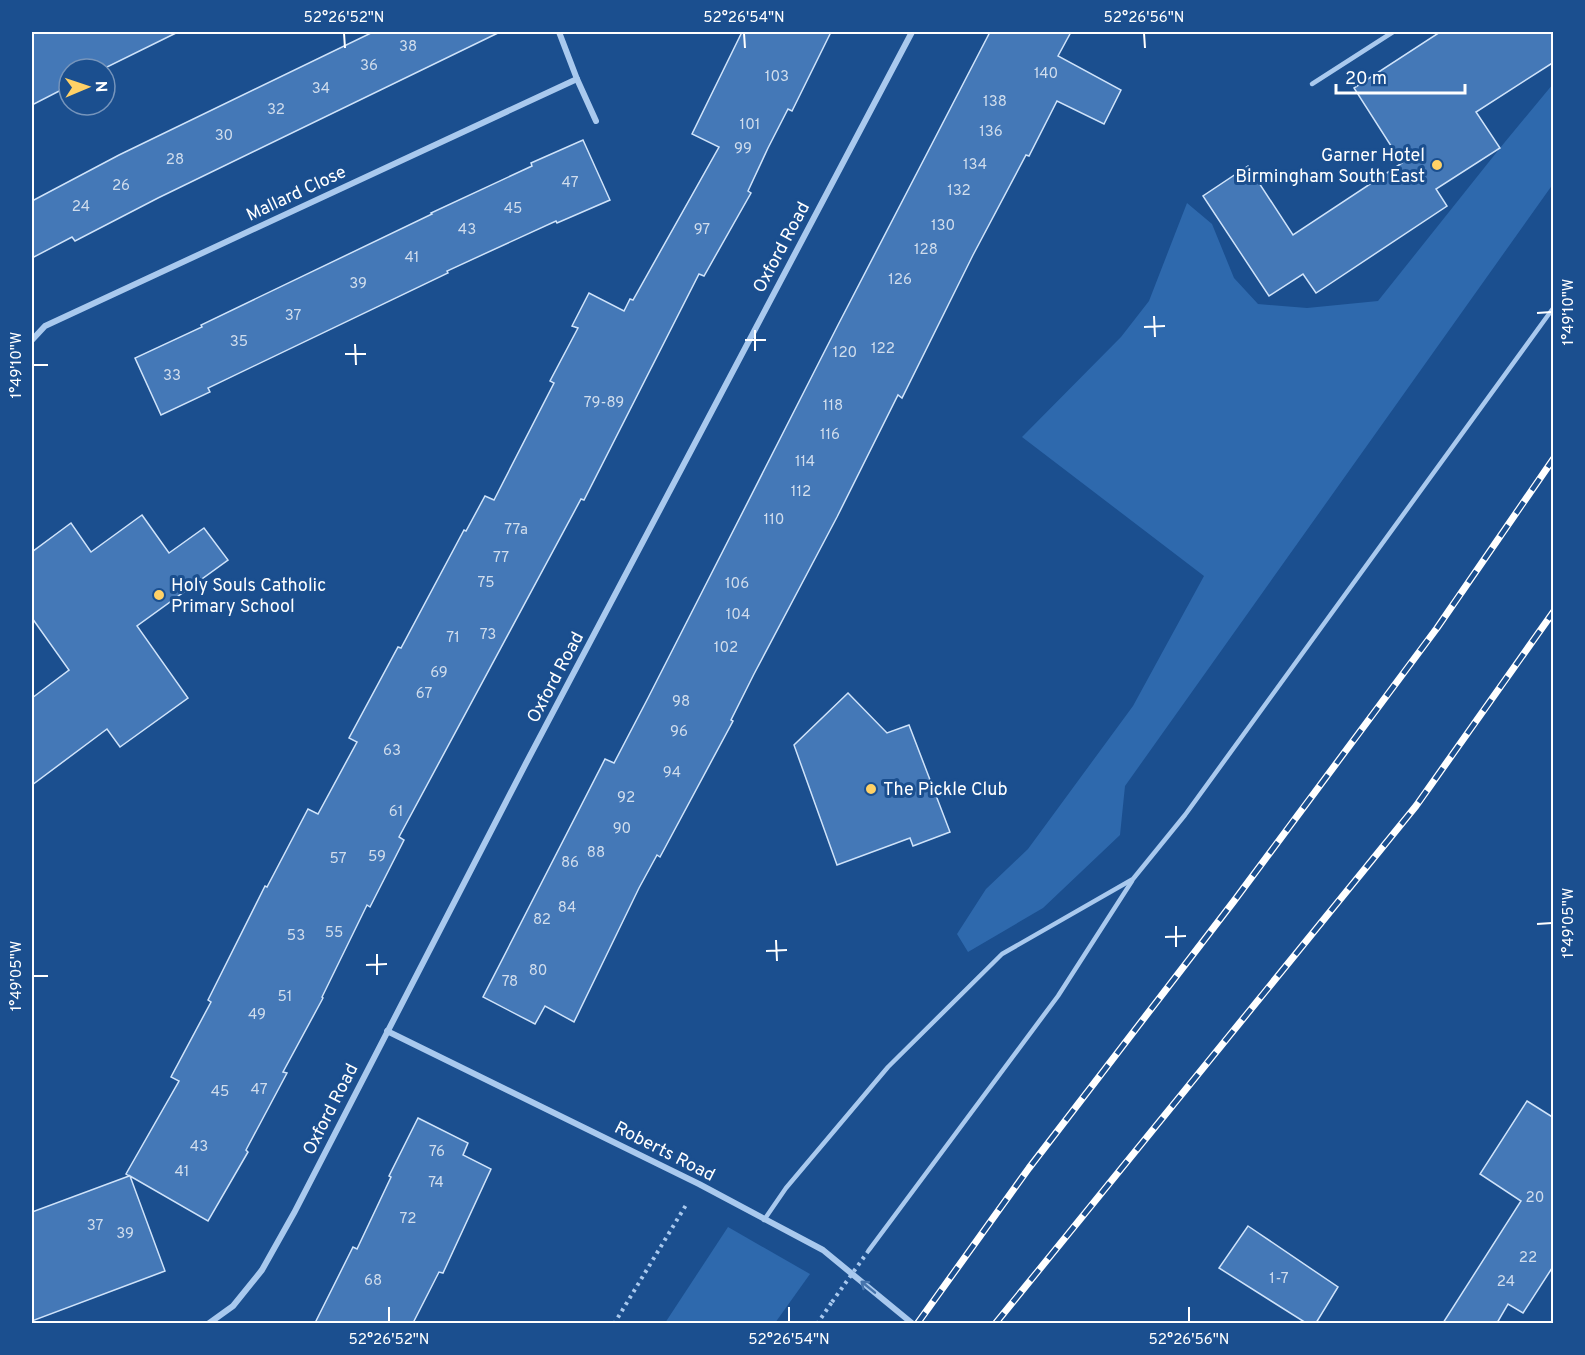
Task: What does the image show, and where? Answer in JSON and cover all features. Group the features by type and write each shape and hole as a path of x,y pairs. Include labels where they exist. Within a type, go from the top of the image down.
{"street":[{"path":"559,32 596,122"},
{"name":"Oxford Road","path":"208,1323 233,1306 262,1270 294,1213 387,1031 912,32"},
{"name":"Mallard Close","path":"32,340 45,326 577,80"},
{"name":"Roberts Road","path":"387,1031 699,1184 823,1250 913,1323"}],"lane":[{"path":"1312,84 1393,32"},
{"path":"869,1250 1058,996 1133,879 1185,814 1554,307"},
{"path":"764,1220 786,1188 888,1067 1002,954 1133,879"}],"path":[{"path":"614,1323 699,1184"},
{"path":"817,1323 869,1250"}],"shaded area":[{"path":"1553,84 1553,184 1125,786 1120,835 1043,908 968,952 957,934 986,889 1028,849 1133,706 1204,576 1022,437 1121,337 1149,301 1187,203 1212,224 1234,278 1258,304 1307,308 1378,301"},
{"path":"728,1227 810,1274 775,1323 665,1323"}],"building":[{"path":"32,32 178,32 117,62 117,57 57,57 57,92 32,105"},
{"path":"373,32 500,32 158,198 75,241 72,237 32,258 32,201 119,155"},
{"path":"742,32 831,32 792,111 788,109 768,148 748,191 751,193 704,276 699,274 584,500 581,499 399,837 404,840 370,907 367,905 323,998 283,1072 287,1073 246,1150 248,1152 208,1221 130,1176 165,1271 32,1321 32,1212 129,1176 126,1174 179,1081 171,1077 211,1002 208,1000 265,886 267,887 308,809 318,814 357,742 349,738 398,647 401,648 464,530 466,531 485,496 494,500 554,383 550,381 578,328 572,326 589,293 624,311 630,299 633,300 719,147 692,134"},
{"path":"990,32 1071,32 1058,56 1121,90 1104,124 1057,101 973,255 902,398 898,395 754,674 731,720 733,721 660,857 657,855 639,888 574,1022 545,1006 535,1024 483,997 605,759 614,763"},
{"name":"Garner Hotel Birmingham South East","path":"1440,32 1554,32 1554,62 1476,112 1500,148 1436,189 1447,206 1316,293 1303,274 1269,296 1203,196 1248,166 1293,235 1402,163 1354,88"},
{"path":"583,140 610,200 557,223 556,221 447,271 448,273 208,388 210,392 161,415 135,358 532,166 531,163"},
{"path":"142,515 169,553 204,528 228,560 137,626 188,698 120,747 107,729 32,785 32,698 69,670 32,618 32,552 71,523 91,552"},
{"name":"The Pickle Club","path":"848,693 887,733 909,725 950,832 913,846 910,838 837,865 794,745"},
{"path":"1527,1101 1554,1118 1554,1265 1523,1313 1508,1304 1497,1323 1443,1323 1521,1201 1480,1174"},
{"path":"418,1118 468,1143 463,1155 491,1169 443,1273 439,1272 413,1323 315,1323 353,1247 357,1249 391,1177 389,1176"},
{"path":"1248,1226 1338,1287 1316,1323 1306,1323 1219,1268"}],"railway":[{"path":"917,1324 1029,1168 1234,901 1437,628 1554,458"},
{"path":"995,1324 1416,806 1554,611"}],"place":[{"name":"Garner Hotel Birmingham South East","path":"1437,165"},
{"name":"Holy Souls Catholic Primary School","path":"159,595"},
{"name":"The Pickle Club","path":"871,789"}]}
